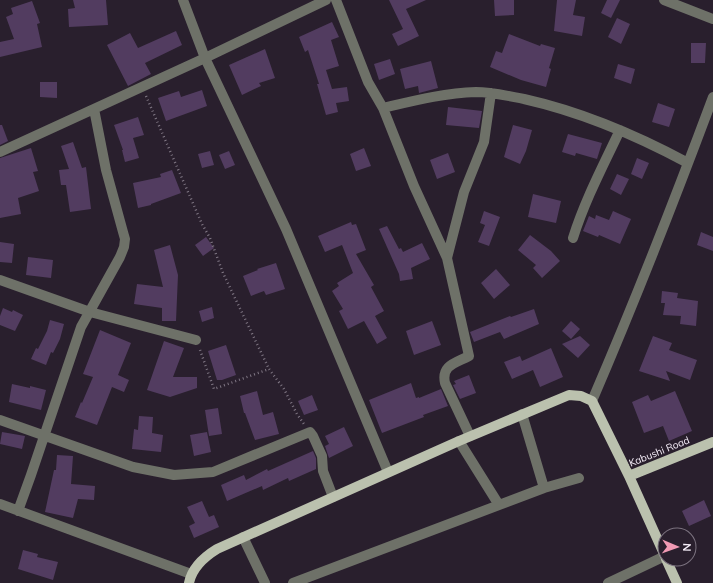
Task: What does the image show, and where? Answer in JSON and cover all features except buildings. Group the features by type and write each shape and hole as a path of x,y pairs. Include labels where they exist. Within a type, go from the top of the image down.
{"main road":[{"path":"190,579 206,555 388,472 569,395 581,396 592,401 629,476"},
{"name":"Kabushi Road","path":"657,538 629,476 713,442"},
{"path":"670,567 677,583"}],"street":[{"path":"183,0 205,58 286,229 388,472"},
{"path":"0,152 205,58 326,0"},
{"path":"336,0 368,82 382,108 414,186 447,258 469,356 447,367 444,372 444,377 445,383 470,436"},
{"path":"664,0 713,18"},
{"path":"382,108 454,94 476,92 491,93 545,104 576,113 651,143 688,163"},
{"path":"447,258 464,192 484,142 491,93"},
{"path":"592,401 620,335 713,97"},
{"path":"18,511 81,327 117,265 124,247 125,239 106,170 94,109"},
{"path":"573,238 591,190 620,130"},
{"path":"0,280 90,312 196,340"},
{"path":"522,414 544,488"},
{"path":"0,420 133,467 174,475 213,472 310,432 322,456 323,471 333,497"},
{"path":"460,441 499,505"},
{"path":"293,583 544,488 579,478"},
{"path":"0,504 190,579"},
{"path":"243,538 265,583"},
{"path":"608,583 657,560"}],"path":[{"path":"141,87 202,224 210,238 223,273 269,369 284,389 297,414 310,432"},
{"path":"196,340 207,366 214,389 269,369"}]}
